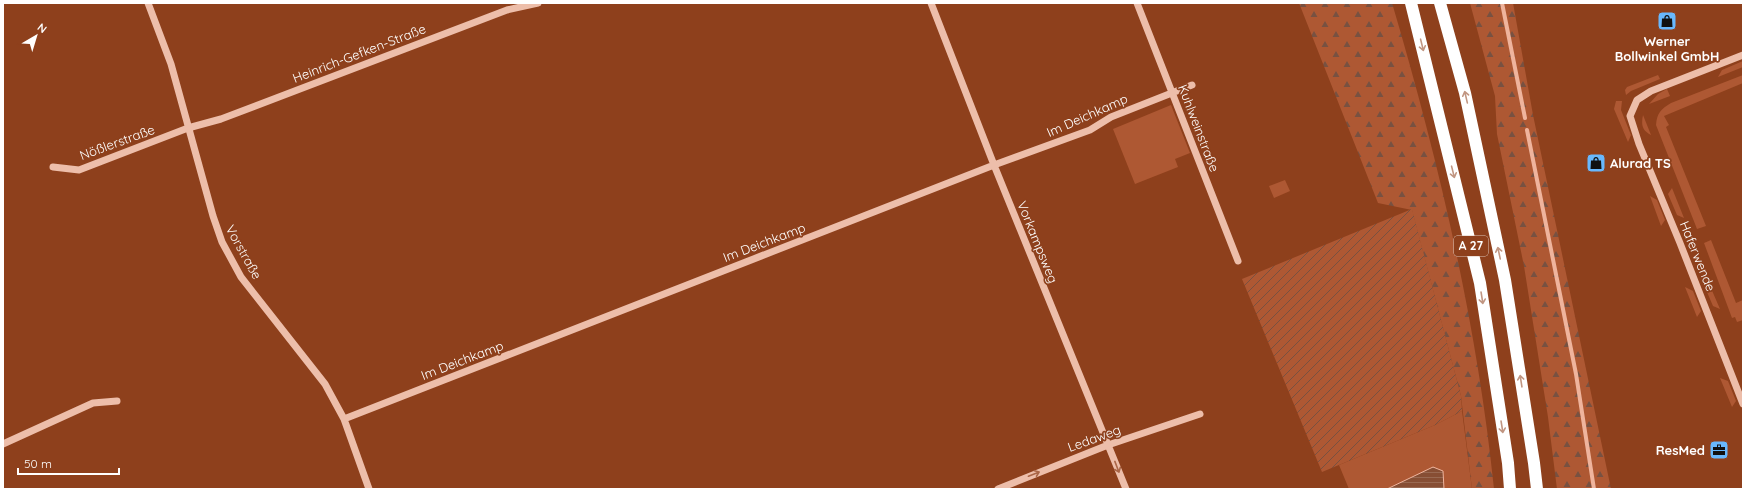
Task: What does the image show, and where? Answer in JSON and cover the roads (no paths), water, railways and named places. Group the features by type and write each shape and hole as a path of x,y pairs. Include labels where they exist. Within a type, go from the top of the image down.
{"highway":[{"name":"A 27","path":"1411,3 1480,283 1508,463 1510,489"},
{"name":"A 27","path":"1440,3 1465,93 1505,280 1534,463 1536,489"}],"street":[{"name":"Vorstraße","path":"148,3 172,64 188,128 222,242 241,277 325,384 344,419 369,489"},
{"name":"Heinrich-Gefken-Straße","path":"188,128 220,119 507,10 538,3"},
{"name":"Vorkampsweg","path":"931,3 994,165 1126,489"},
{"name":"Kuhlweinstraße","path":"1137,3 1238,261"},
{"name":"Haferwende","path":"1743,55 1651,91 1637,100 1630,116 1743,404"},
{"name":"Im Deichkamp","path":"344,419 994,165 1090,130 1111,117 1192,85"},
{"name":"Nößlerstraße","path":"53,167 79,170 188,128"},
{"path":"3,444 93,403 117,401"},
{"name":"Ledaweg","path":"998,489 1108,445 1200,414"}],"waterway":[{"path":"1502,3 1525,118"},
{"path":"1527,130 1576,374 1594,489"}],"place":[{"name":"Werner Bollwinkel GmbH","path":"1667,21"},
{"name":"Alurad TS","path":"1596,163"},
{"name":"ResMed","path":"1719,450"}]}
